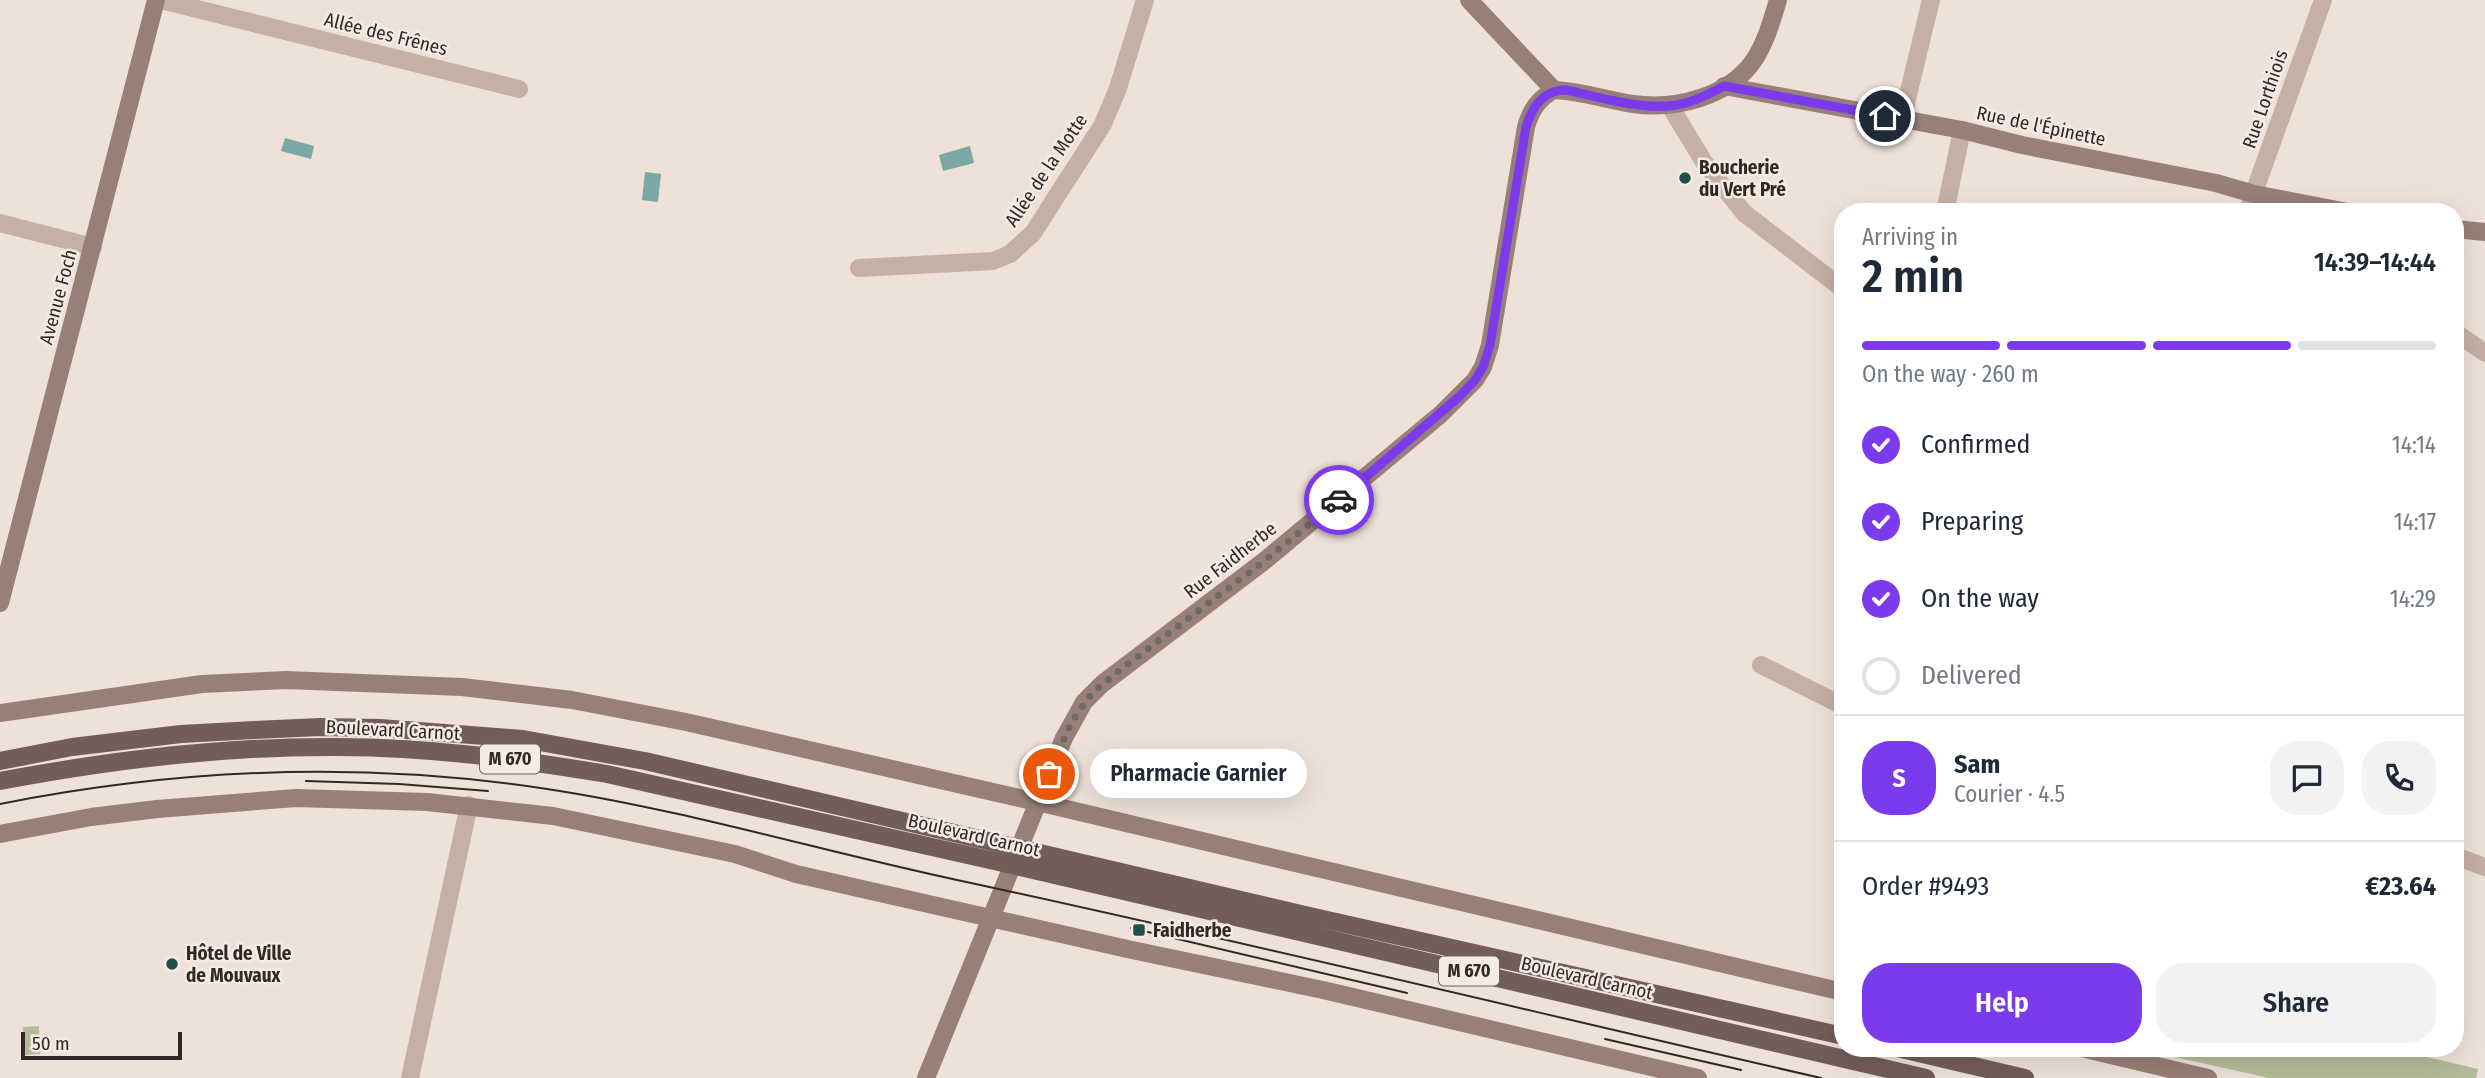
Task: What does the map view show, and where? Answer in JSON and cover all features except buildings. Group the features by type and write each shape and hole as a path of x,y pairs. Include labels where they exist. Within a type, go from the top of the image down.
{"main road":[{"name":"Boulevard Carnot","path":"0,761 72,747 181,734 320,727 471,734 585,749 1834,1034"},
{"name":"Boulevard Carnot","path":"0,781 132,760 234,750 338,747 491,756 607,774 1012,865 1834,1057"},
{"name":"Boulevard Carnot","path":"1836,1057 1926,1078"},
{"path":"1935,1057 2025,1078"}],"street":[{"name":"Allée des Frênes","path":"158,0 519,89"},
{"name":"Avenue Foch","path":"0,603 158,0"},
{"name":"Allée de la Motte","path":"859,268 993,261 1020,247 1049,211 1111,108 1145,0"},
{"path":"1469,0 1554,90 1634,104 1670,106 1706,95 1724,86 1753,62 1762,46 1778,0"},
{"path":"1902,120 1931,0"},
{"name":"Rue Lorthiois","path":"2250,203 2323,0"},
{"name":"Rue de l'Épinette","path":"1724,86 1962,131 2301,203"},
{"name":"Rue Faidherbe","path":"926,1078 1071,723 1092,693 1263,562 1441,414 1475,380 1483,367 1490,345 1526,127 1538,102 1554,90"},
{"path":"1670,106 1704,162 1744,212 1834,282"},
{"path":"1947,203 1962,131"},
{"path":"0,223 93,247"},
{"path":"2464,230 2485,232"},
{"path":"2464,338 2485,353"},
{"path":"1761,665 1834,702"},
{"path":"0,713 229,682 310,680 462,687 527,693 623,709 1037,802 1834,990"},
{"path":"0,834 91,817 257,800 336,798 469,805 553,816 735,854 796,874 1323,990 1698,1078"},
{"path":"410,1078 469,805"},
{"path":"2464,859 2485,867"},
{"path":"2119,1057 2208,1078"}],"green space":[{"path":"39,1026 40,1054 25,1055 23,1027"},
{"path":"2174,1057 2427,1057 2478,1069 2476,1078 2269,1078"}],"water":[{"path":"285,138 314,146 311,159 281,151"},
{"path":"970,146 974,163 943,171 939,155"},
{"path":"645,172 661,174 658,202 642,200"}],"tram line":[{"path":"0,804 136,783 273,772 410,774 547,789 702,819 906,869 1281,952 1821,1078"},
{"path":"306,781 399,784 488,791"},
{"path":"1131,928 1407,993"},
{"path":"1605,1039 1741,1070"}],"way so far":[{"path":"1049,774 1071,723 1092,693 1220,596 1339,500"}],"place":[{"name":"Boucherie du Vert Pré","path":"1685,178"},
{"name":"Pharmacie Garnier","path":"1049,774"},
{"name":"Faidherbe","path":"1139,930"},
{"name":"Hôtel de Ville de Mouvaux","path":"172,964"}],"route":[{"path":"1339,500 1441,414 1475,380 1483,367 1490,345 1526,127 1530,114 1545,95 1554,90 1566,90 1634,104 1670,106 1706,95 1724,86 1885,116"}]}
